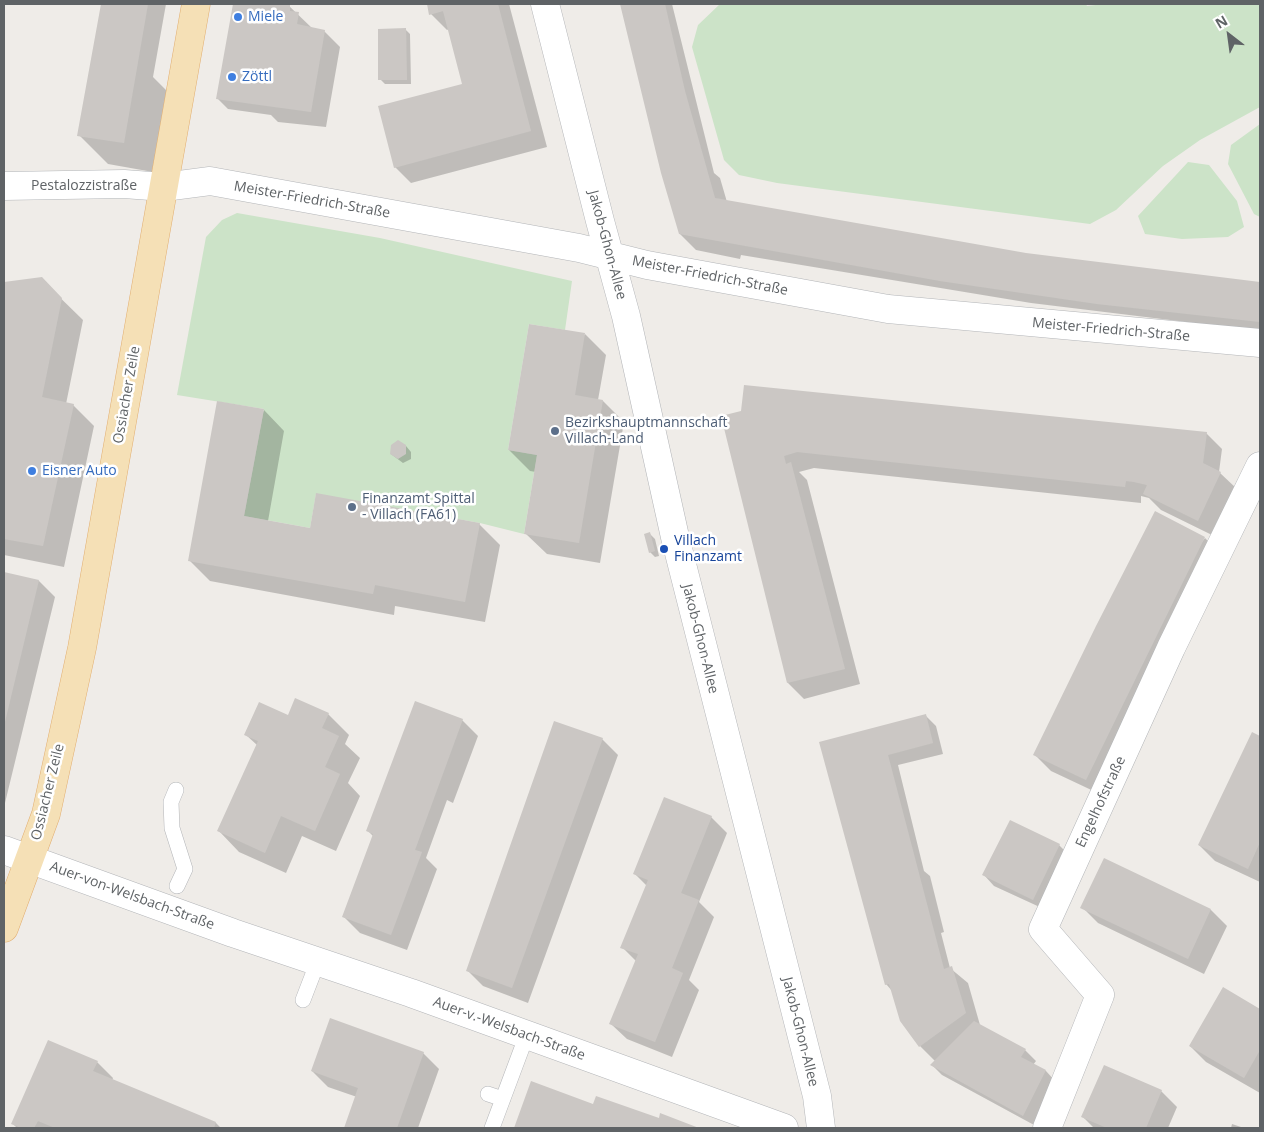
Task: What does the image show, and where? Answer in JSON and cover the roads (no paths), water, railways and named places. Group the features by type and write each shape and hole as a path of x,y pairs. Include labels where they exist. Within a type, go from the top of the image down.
{"main road":[{"name":"Ossiacher Zeile","path":"4,928 46,814 82,648 196,4"}],"street":[{"name":"Jakob-Ghon-Allee","path":"546,4 626,316 692,609 814,1086 821,1128"},
{"name":"Meister-Friedrich-Straße","path":"164,187 210,181 888,309 1260,344"},
{"name":"Pestalozzistraße","path":"4,186 124,184 164,187"},
{"name":"Engelhofstraße","path":"1047,1128 1100,995 1042,929 1171,648 1260,466"},
{"name":"Auer-von-Welsbach-Straße","path":"4,850 233,933"},
{"name":"Auer-v.-Welsbach-Straße","path":"233,933 318,961 784,1128"}],"lane":[{"path":"176,790 171,802 172,828 185,869 177,886"},
{"path":"304,1000 318,961"},
{"path":"492,1128 526,1037"},
{"path":"488,1094 503,1099"}],"place":[{"name":"Miele","path":"238,17"},
{"name":"Zöttl","path":"232,77"},
{"name":"Bezirkshauptmannschaft Villach-Land","path":"555,431"},
{"name":"Eisner Auto","path":"32,471"},
{"name":"Finanzamt Spittal - Villach (FA61)","path":"352,507"},
{"name":"Villach Finanzamt","path":"664,549"}]}
